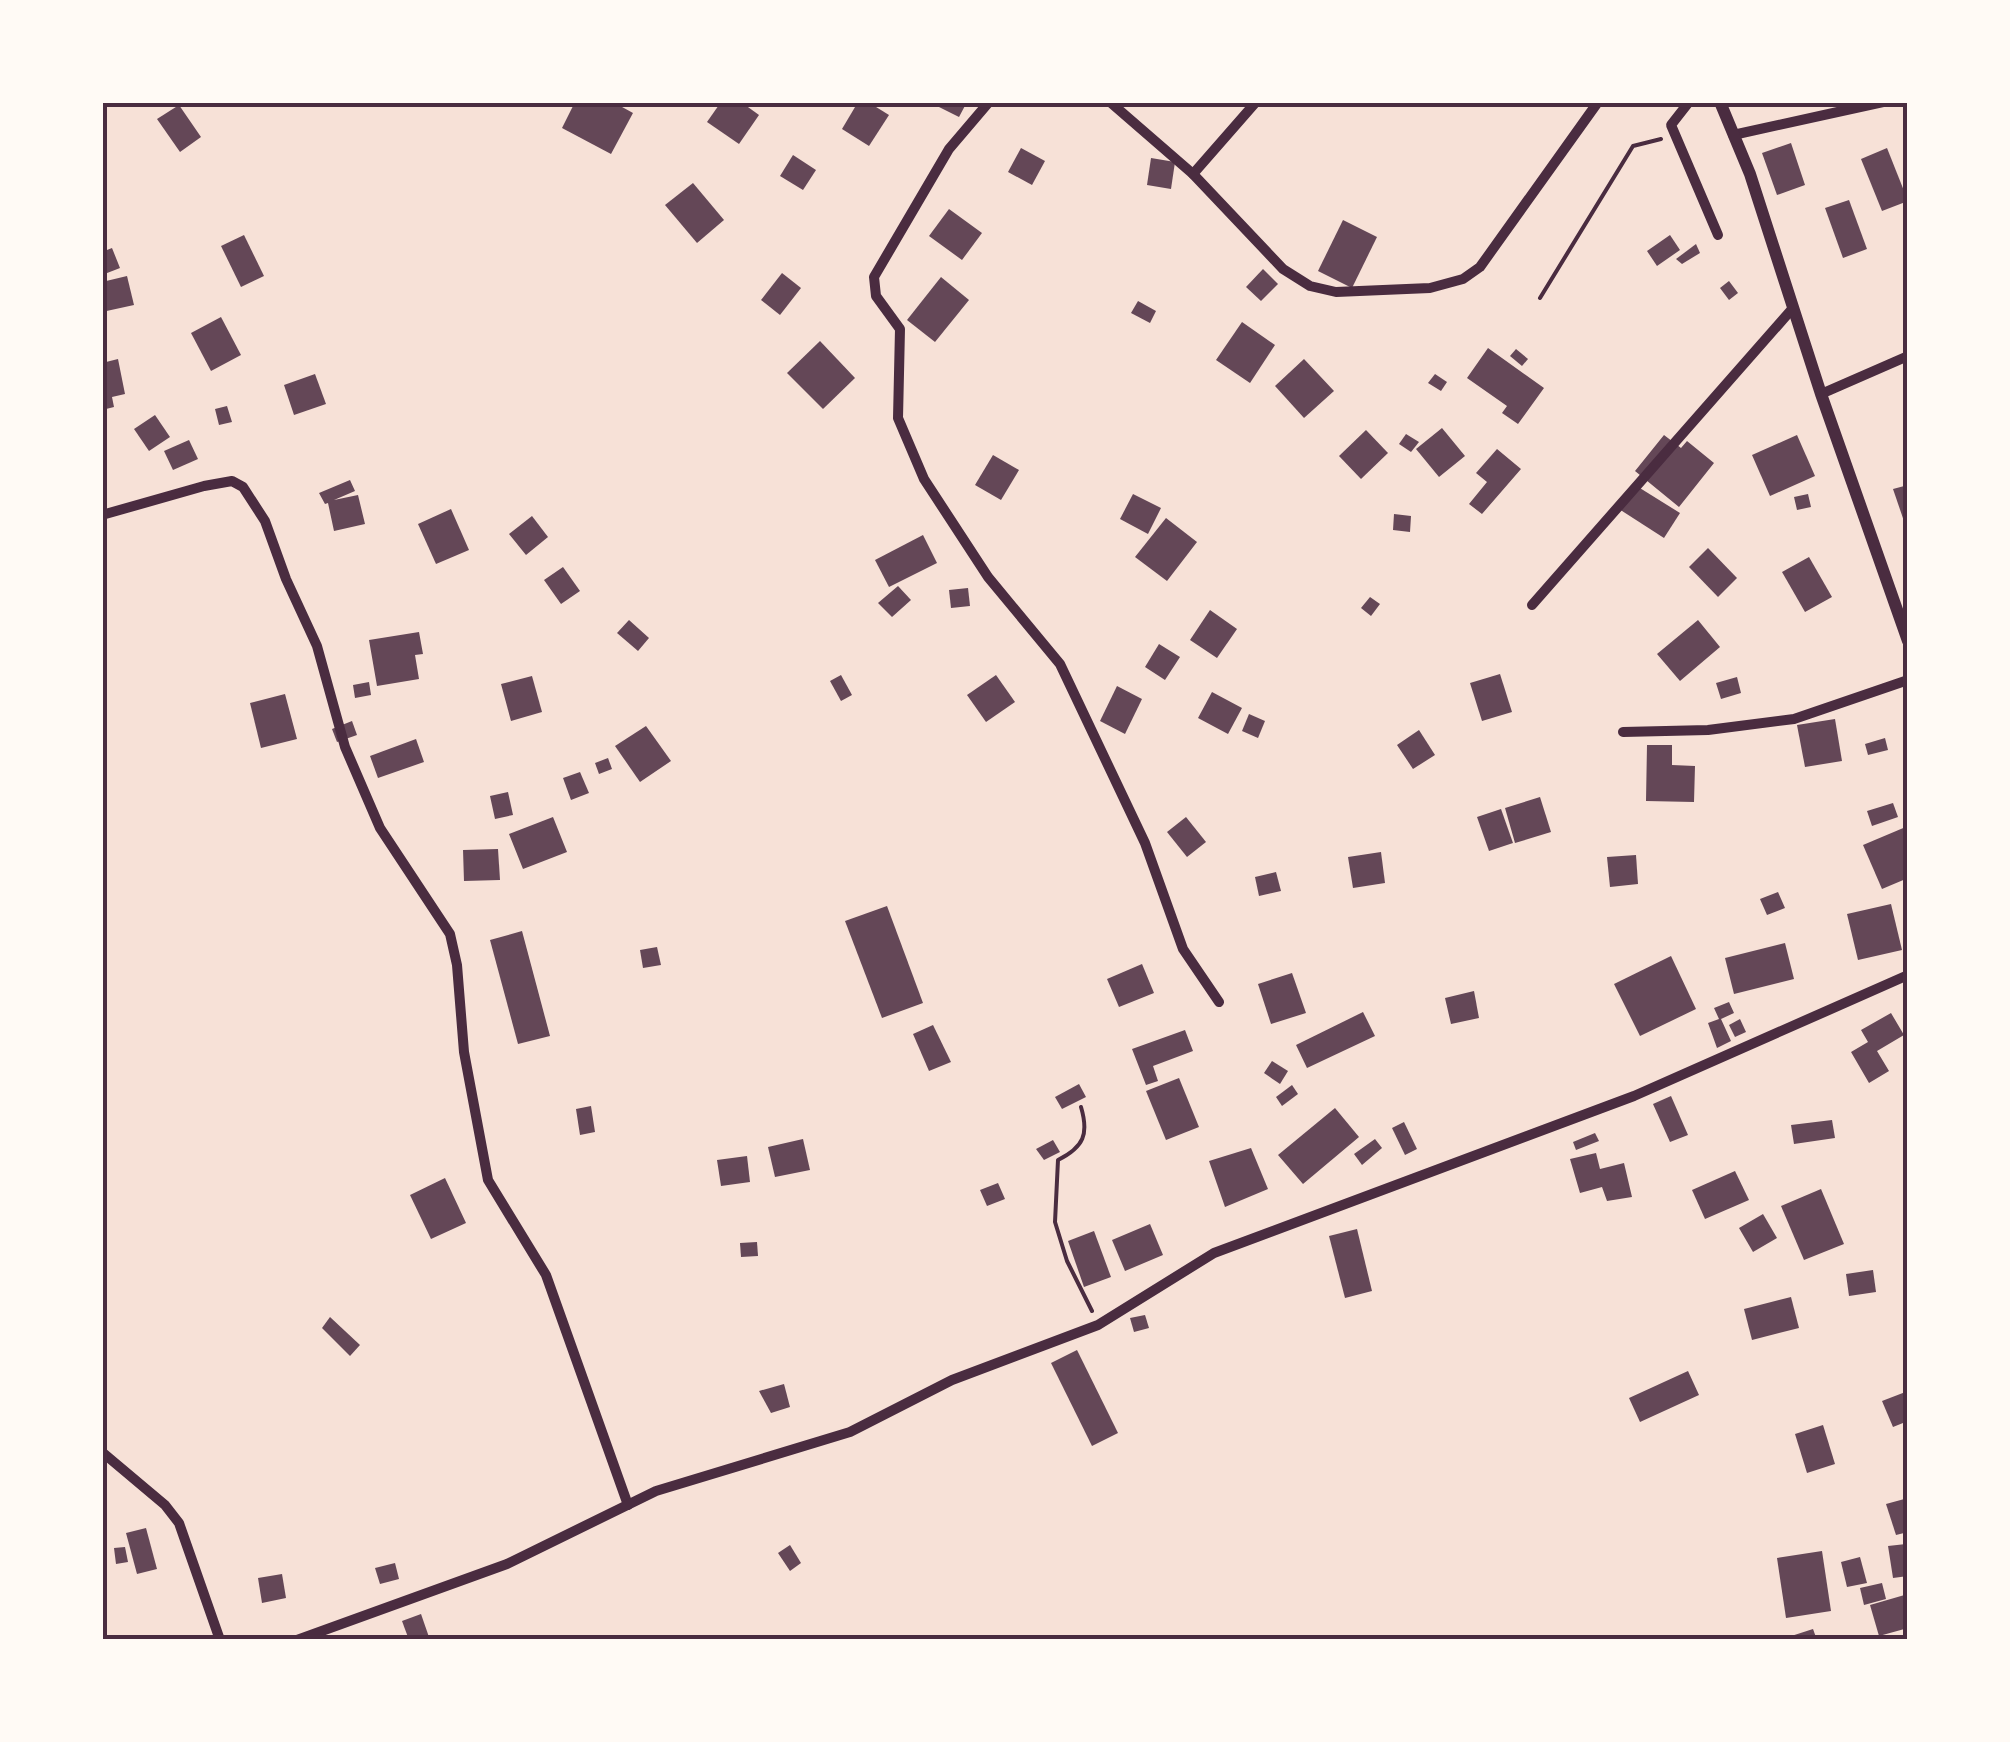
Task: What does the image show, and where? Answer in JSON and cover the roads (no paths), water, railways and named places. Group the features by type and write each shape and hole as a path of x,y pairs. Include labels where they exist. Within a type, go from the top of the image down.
{"street":[{"path":"989,102 949,149 874,277 876,296 900,329 898,418 924,479 988,577 1060,664 1145,843 1183,949 1219,1002"},
{"path":"1110,102 1193,174 1284,269 1310,286 1336,292 1430,288 1463,279 1480,267 1598,102"},
{"path":"1193,174 1256,102"},
{"path":"1689,102 1671,125 1718,235"},
{"path":"1720,102 1750,174 1821,394 1908,641"},
{"path":"1733,135 1883,102"},
{"path":"1532,604 1793,308"},
{"path":"1821,394 1908,356"},
{"path":"102,515 232,481 243,488 266,521 286,579 317,646 345,748 380,828 450,934 457,965 464,1052 488,1180 546,1275 628,1505"},
{"path":"1623,732 1708,730 1794,719 1908,680"},
{"path":"297,1640 507,1564 656,1491 850,1432 952,1380 1098,1325 1214,1253 1634,1096 1908,975"},
{"path":"102,1452 165,1505 179,1523 220,1640"}]}
